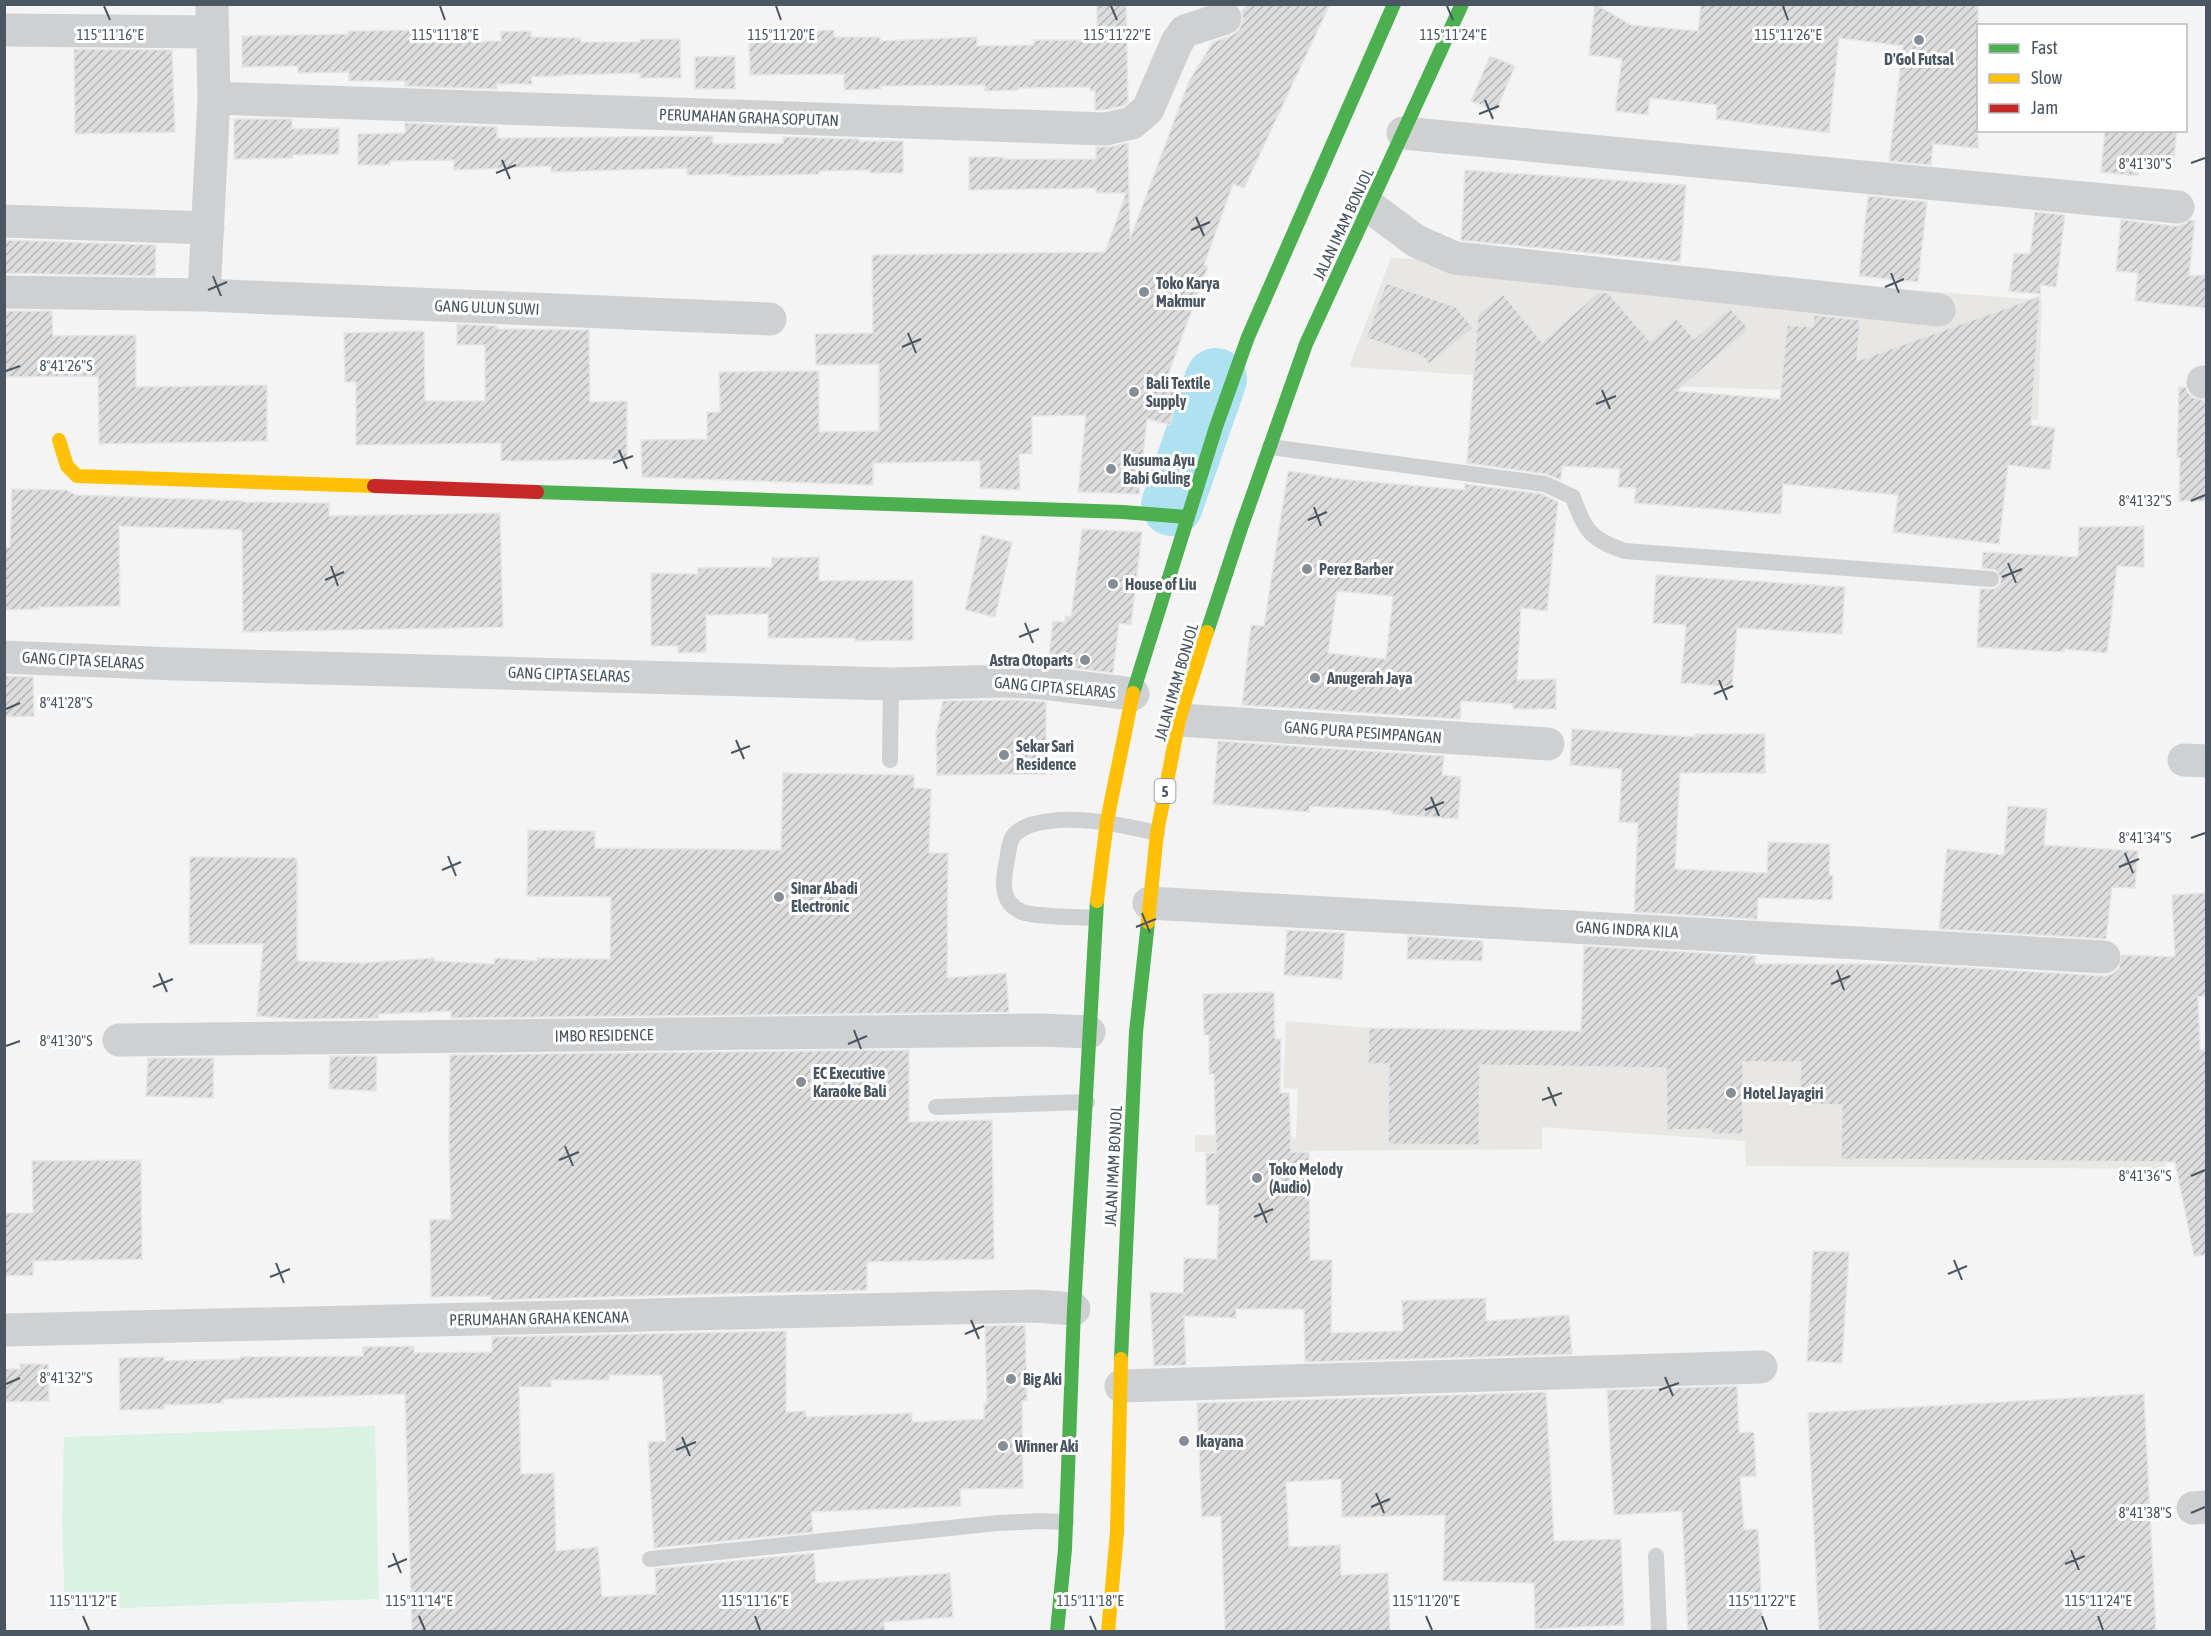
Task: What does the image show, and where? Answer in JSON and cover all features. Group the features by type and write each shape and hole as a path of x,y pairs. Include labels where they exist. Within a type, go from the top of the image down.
{"main road":[{"name":"JALAN IMAM BONJOL","path":"1057,1632 1066,1522 1074,1309 1087,1102 1095,918 1107,821 1133,694 1187,517 1248,337 1394,4"},
{"name":"JALAN IMAM BONJOL","path":"1108,1632 1117,1532 1122,1307 1136,1032 1157,833 1179,720 1241,528 1306,344 1462,4"},
{"path":"59,440 67,466 77,476 1123,512 1187,517"}],"street":[{"path":"4,30 212,18 214,98 204,295"},
{"name":"PERUMAHAN GRAHA SOPUTAN","path":"214,98 1106,129 1132,123 1148,110 1177,42 1185,31 1225,18"},
{"path":"1403,133 2178,207"},
{"path":"1369,206 1416,242 1455,258 1939,310"},
{"path":"4,221 208,228"},
{"name":"GANG ULUN SUWI","path":"4,292 204,295 770,319"},
{"name":"GANG CIPTA SELARAS","path":"4,657 891,684 1005,681 1043,683 1133,694"},
{"name":"GANG PURA PESIMPANGAN","path":"1179,720 1548,744"},
{"name":"GANG INDRA KILA","path":"1149,903 2104,957"},
{"name":"IMBO RESIDENCE","path":"119,1040 1041,1030 1089,1032"},
{"name":"PERUMAHAN GRAHA KENCANA","path":"4,1330 1034,1306 1074,1309"},
{"path":"1121,1386 1761,1367"}],"lane":[{"path":"1270,447 1545,484 1573,497 1581,523 1604,544 1625,551 1991,579"},
{"path":"890,760 891,684"},
{"path":"1095,918 1024,913 1009,902 1002,883 1011,840 1017,832 1029,825 1042,823 1107,821 1157,833"},
{"path":"936,1107 1087,1102"},
{"path":"650,1559 998,1523 1066,1522"},
{"path":"1656,1556 1659,1632"}],"shaded area":[{"path":"1391,258 1747,277 2042,300 2038,420 1791,390 1611,384 1349,367"},
{"name":"Hotel Jayagiri","path":"1286,1021 1369,1028 1658,1032 2166,1096 2165,1169 1746,1166 1745,1141 1542,1127 1542,1149 1195,1152 1195,1135 1296,1138 1298,1089 1283,1086"}],"green space":[{"path":"375,1426 379,1599 65,1610 62,1523 64,1437"}],"building":[{"path":"1097,4 1126,4 1128,102 1123,106 1095,110 1095,91 1090,91 1090,87 985,91 985,85 881,86 881,89 844,90 844,74 750,75 749,39 803,38 803,31 834,30 834,37 880,37 880,41 977,37 977,46 1034,45 1034,40 1097,40"},
{"path":"1248,4 1330,4 1244,188 1233,184 1204,265 1208,266 1167,378 1182,381 1170,425 1147,419 1139,494 1078,492 1086,415 1032,416 1032,454 1019,454 1020,490 980,488 980,461 873,463 873,485 642,477 641,440 707,439 707,412 720,412 719,372 819,371 819,432 879,431 879,364 816,365 815,334 873,333 872,255 1105,252 1126,193 1096,193 1096,188 969,190 969,157 1096,159 1096,147 1128,143 1130,239 1189,81 1213,42 1231,36 1239,30 1243,21 1242,11"},
{"path":"1595,4 1631,25 1698,31 1701,4 1978,4 1978,148 1933,144 1931,165 1889,161 1903,46 1839,38 1829,133 1716,119 1717,105 1650,98 1648,115 1615,111 1622,59 1589,55"},
{"path":"430,30 430,42 501,41 501,32 531,31 531,37 580,38 581,42 680,39 681,78 640,78 640,73 562,75 531,77 532,84 497,84 497,89 405,86 405,81 349,81 349,72 298,73 298,66 242,67 242,36"},
{"path":"74,49 172,50 175,132 75,134"},
{"path":"735,56 735,89 695,89 695,57"},
{"path":"1490,56 1515,66 1496,111 1471,101"},
{"path":"234,119 292,119 292,129 339,128 339,154 293,155 293,158 234,159"},
{"path":"405,123 497,127 497,138 713,136 713,144 783,143 783,137 903,141 903,173 870,173 870,170 819,171 819,174 730,176 730,174 687,175 687,168 551,172 551,166 454,170 454,160 390,161 390,165 358,165 358,134 405,133"},
{"path":"2105,132 2177,132 2173,168 2139,163 2138,176 2101,172"},
{"path":"1465,170 1686,185 1680,262 1461,240"},
{"path":"1868,196 1927,202 1918,282 1859,276"},
{"path":"2035,212 2065,215 2056,287 2041,285 2040,294 2009,291 2014,253 2030,254"},
{"path":"2121,220 2176,226 2190,220 2195,221 2189,276 2206,275 2206,308 2135,301 2138,273 2116,271"},
{"path":"4,240 156,245 155,276 4,273"},
{"path":"1386,283 1456,307 1473,328 1429,364 1422,356 1366,338"},
{"path":"1599,292 1608,293 1650,341 1676,318 1694,339 1730,308 1749,329 1677,391 1780,399 1787,325 1813,327 1814,315 1860,320 1857,361 2040,296 2031,425 2055,428 2050,470 2008,465 1999,544 1893,532 1898,495 1783,484 1781,514 1634,503 1636,488 1618,487 1620,469 1562,466 1561,480 1546,474 1467,463 1478,314 1503,294 1542,342"},
{"path":"4,311 52,311 53,336 136,335 136,387 267,385 267,441 99,444 98,376 4,377"},
{"path":"457,324 497,326 497,329 589,330 590,402 627,401 627,459 501,461 501,443 356,445 356,382 345,382 344,333 424,331 425,401 485,401 485,345 457,345"},
{"path":"2179,387 2186,387 2187,392 2194,398 2206,401 2206,501 2179,501 2180,458 2177,458"},
{"path":"1288,471 1349,480 1465,490 1465,484 1542,494 1558,502 1547,611 1521,608 1517,680 1556,679 1556,709 1513,709 1513,704 1461,701 1460,719 1242,705 1251,625 1264,626","holes":["1337,591 1393,596 1386,659 1328,653"]},
{"path":"12,489 66,490 76,495 329,503 329,516 500,513 503,627 243,632 242,530 119,526 120,606 4,610 4,547 10,547"},
{"path":"2144,526 2144,567 2117,566 2107,653 2064,649 2064,652 1977,647 1980,589 1995,589 2001,579 1996,570 1982,568 1983,552 2078,557 2079,527"},
{"path":"1082,529 1142,532 1131,625 1119,623 1113,673 1048,665 1053,621 1065,622 1066,616 1071,617"},
{"path":"982,535 1012,542 995,617 965,610"},
{"path":"819,557 819,581 913,580 913,640 768,638 768,614 706,615 706,652 678,653 678,646 651,646 651,573 698,574 698,568 772,567 772,558"},
{"path":"1656,575 1845,587 1842,634 1737,628 1732,687 1681,683 1686,625 1653,623"},
{"path":"4,676 33,677 34,716 4,717"},
{"name":"Sekar Sari Residence","path":"943,701 1046,702 1046,774 937,775 936,733"},
{"path":"1572,729 1695,737 1695,734 1765,734 1765,773 1680,773 1675,869 1767,873 1768,842 1830,844 1829,875 1833,876 1832,900 1758,898 1757,919 1634,912 1638,823 1619,822 1622,769 1570,765"},
{"path":"1218,741 1444,756 1442,775 1461,777 1458,819 1392,814 1393,811 1310,806 1309,812 1213,804"},
{"path":"783,773 914,775 914,788 931,789 929,853 948,853 947,978 1006,973 1009,1012 451,1018 451,1011 379,1014 378,1018 296,1019 257,1016 263,944 189,944 190,857 297,858 297,961 363,963 434,958 434,961 494,964 495,958 537,961 537,958 610,959 611,897 527,896 528,830 595,831 595,848 781,850"},
{"path":"2008,806 2047,809 2044,845 2138,851 2135,888 2112,887 2106,939 1939,929 1947,849 2004,855"},
{"path":"2206,893 2206,996 2198,997 2200,1050 2206,1050 2206,1255 2194,1256 2175,1162 1841,1159 1842,1105 1799,1104 1801,1062 1743,1062 1743,1134 1712,1134 1712,1129 1667,1130 1666,1068 1480,1065 1479,1145 1388,1144 1389,1064 1368,1064 1369,1028 1581,1031 1584,946 1756,956 1755,964 1902,964 2104,976 2112,974 2119,968 2122,955 2175,957 2172,895"},
{"path":"1287,930 1345,933 1342,979 1284,975"},
{"path":"1408,936 1483,941 1482,961 1407,959"},
{"path":"1274,992 1275,1039 1281,1039 1280,1093 1289,1093 1291,1152 1309,1152 1310,1260 1332,1260 1331,1333 1403,1331 1402,1301 1486,1298 1486,1321 1569,1315 1572,1354 1305,1362 1304,1309 1236,1309 1236,1318 1184,1316 1186,1365 1154,1366 1150,1292 1183,1293 1184,1258 1217,1259 1219,1205 1206,1205 1206,1153 1216,1153 1214,1074 1209,1074 1209,1035 1204,1035 1203,994"},
{"path":"909,1050 909,1122 992,1120 994,1259 867,1262 867,1290 491,1300 491,1296 431,1297 430,1220 451,1219 450,1055"},
{"path":"330,1056 377,1056 376,1091 329,1089"},
{"path":"148,1058 214,1058 213,1098 146,1096"},
{"path":"141,1160 142,1259 33,1261 33,1275 4,1276 4,1213 33,1213 32,1161"},
{"path":"1813,1251 1849,1252 1842,1363 1807,1361"},
{"path":"1025,1325 1027,1401 1022,1401 1023,1488 960,1489 961,1506 811,1512 813,1532 654,1548 648,1442 666,1441 662,1375 609,1375 609,1380 551,1380 551,1387 519,1387 521,1474 554,1473 556,1551 598,1547 602,1597 656,1594 655,1569 814,1553 816,1583 950,1573 953,1617 884,1622 885,1632 412,1632 405,1394 223,1399 223,1403 164,1405 164,1409 120,1410 119,1358 164,1357 164,1361 240,1359 240,1357 363,1356 363,1347 414,1346 414,1353 492,1352 492,1337 786,1331 786,1412 805,1411 806,1417 912,1413 912,1422 984,1419 984,1404 987,1404 985,1326"},
{"path":"20,1364 48,1364 49,1401 4,1402 4,1369 20,1369"},
{"path":"1737,1386 1739,1433 1754,1432 1756,1476 1740,1477 1744,1530 1758,1529 1763,1632 1688,1632 1682,1511 1614,1515 1607,1390"},
{"path":"1546,1392 1554,1541 1621,1539 1624,1625 1535,1629 1534,1583 1443,1581 1445,1515 1342,1517 1341,1479 1286,1482 1289,1547 1340,1545 1341,1575 1388,1573 1390,1632 1225,1632 1221,1516 1202,1517 1197,1403"},
{"path":"2144,1394 2156,1632 1819,1632 1808,1413"}],"waterway":[{"path":"1172,505 1216,379"}],"traffic: fast":[{"path":"1133,693 1216,427 1248,337 1394,4"},
{"path":"1207,632 1306,344 1462,4"},
{"path":"537,492 1123,512 1187,517"},
{"path":"1057,1632 1065,1549 1074,1309 1097,901"},
{"path":"1121,1359 1136,1032 1148,922"}],"traffic: slow":[{"path":"59,440 67,466 77,476 374,486"},
{"path":"1148,922 1157,833 1179,720 1207,632"},
{"path":"1097,901 1107,821 1133,693"},
{"path":"1108,1632 1117,1532 1121,1359"}],"traffic: jam":[{"path":"374,486 537,492"}],"place":[{"name":"D'Gol Futsal","path":"1919,40"},
{"name":"Toko Karya Makmur","path":"1144,292"},
{"name":"Bali Textile Supply","path":"1134,392"},
{"name":"Kusuma Ayu Babi Guling","path":"1111,469"},
{"name":"Perez Barber","path":"1307,569"},
{"name":"House of Liu","path":"1113,584"},
{"name":"Astra Otoparts","path":"1085,660"},
{"name":"Anugerah Jaya","path":"1315,678"},
{"name":"Sekar Sari Residence","path":"1004,755"},
{"name":"Sinar Abadi Electronic","path":"779,897"},
{"name":"EC Executive Karaoke Bali","path":"801,1082"},
{"name":"Hotel Jayagiri","path":"1731,1093"},
{"name":"Toko Melody (Audio)","path":"1257,1178"},
{"name":"Big Aki","path":"1011,1379"},
{"name":"Ikayana","path":"1184,1441"},
{"name":"Winner Aki","path":"1003,1446"}]}
